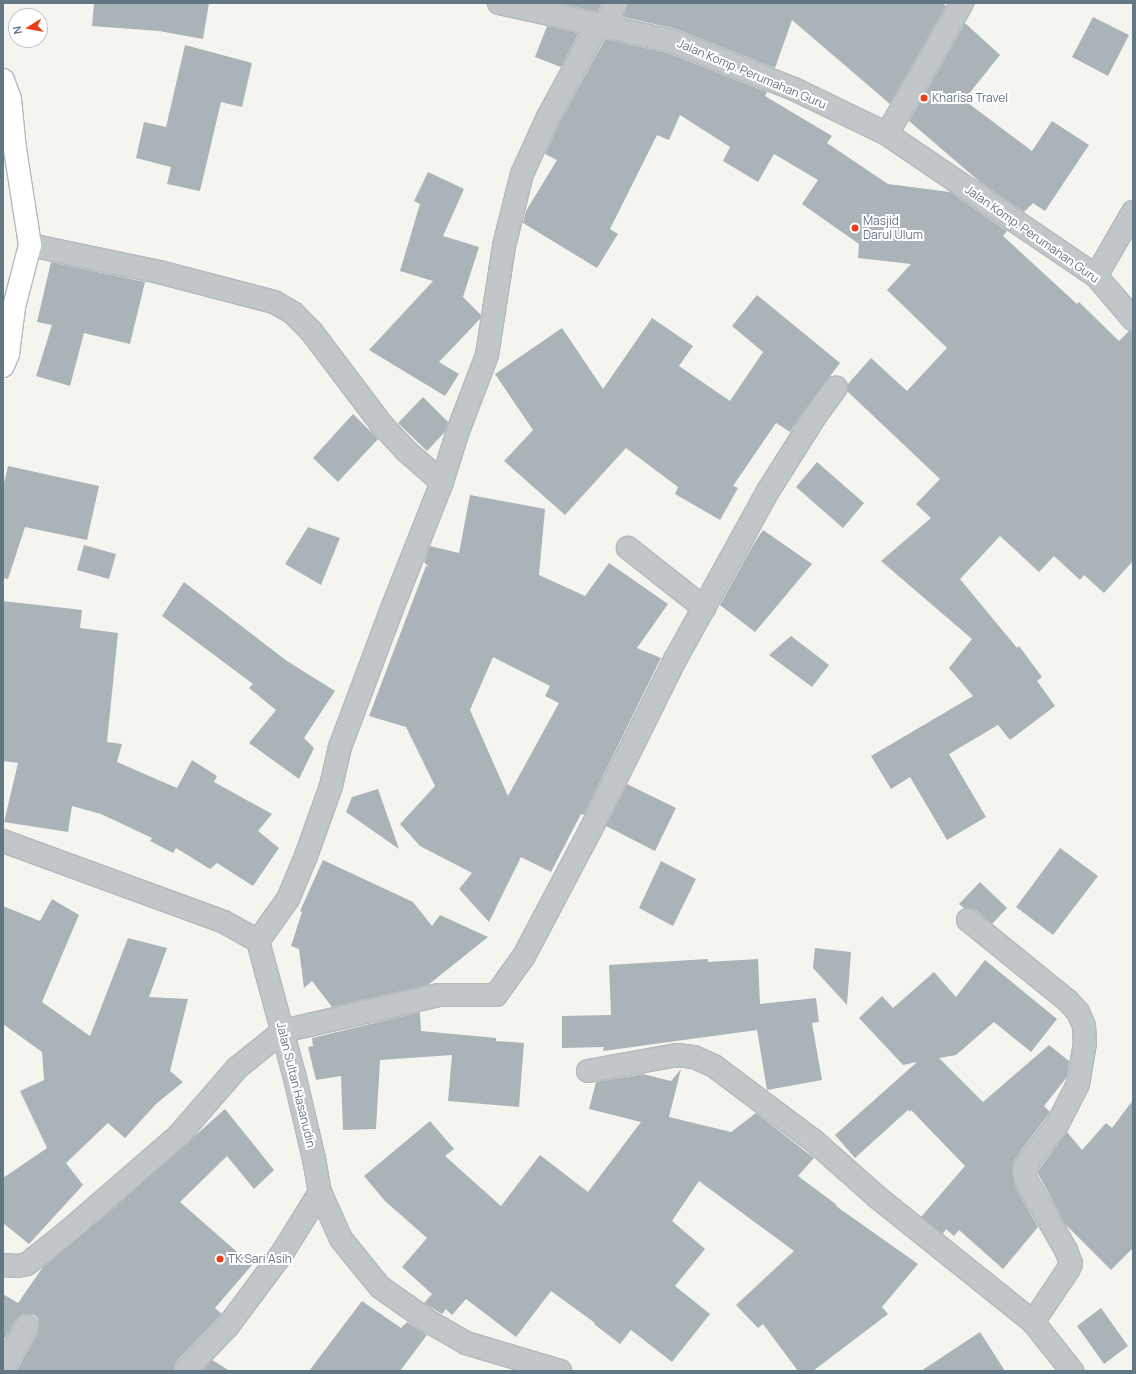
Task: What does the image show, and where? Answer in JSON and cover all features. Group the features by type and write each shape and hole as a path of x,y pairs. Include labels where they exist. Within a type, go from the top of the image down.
{"main road":[{"path":"3,366 8,354 14,307 30,245 5,93"}],"street":[{"name":"Jalan Komp. Perumahan Guru","path":"499,3 672,41 794,89 887,134 1096,276 1133,319"},
{"path":"3,842 224,922 258,941 288,899 306,856 331,786 340,747 391,611 442,482 458,431 487,355 504,246 522,174 548,117 616,3"},
{"path":"887,134 962,3"},
{"path":"1096,276 1133,212"},
{"path":"30,245 159,272 274,302 293,313 311,330 382,424 405,450 442,482"},
{"path":"3,1265 17,1266 27,1264 66,1233 179,1135 237,1068 283,1031 439,995 496,995 524,956 590,831 675,660 768,491 816,415 836,387"},
{"path":"628,548 704,608"},
{"path":"968,920 1068,1001 1078,1012 1084,1026 1085,1043 1078,1084 1058,1125 1029,1161 1024,1170 1026,1180 1066,1250 1071,1264 1033,1322"},
{"name":"Jalan Sultan Hasanudin","path":"258,941 283,1031 314,1159 320,1192 341,1239 380,1287 428,1320 466,1343 560,1371"},
{"path":"588,1071 677,1055 694,1057 714,1066 814,1141 877,1197 1033,1322 1072,1371"},
{"path":"185,1371 228,1326 281,1255 320,1192"},
{"path":"3,1368 27,1326"}],"building":[{"path":"94,3 209,3 203,39 159,31 92,26"},
{"path":"557,3 602,3 598,12"},
{"path":"628,3 943,3 946,6 890,104 792,20 775,68 676,29 623,17"},
{"path":"1093,17 1129,35 1108,76 1072,57"},
{"path":"965,23 1000,55 964,100 1032,151 1052,121 1089,145 1045,211 1033,203 1024,212 980,182 909,121"},
{"path":"547,26 579,33 561,67 535,57"},
{"path":"605,39 668,53 767,92 765,96 832,136 827,143 888,184 950,192 1007,231 1003,236 1077,304 1079,302 1119,341 1129,331 1133,331 1133,561 1104,593 1084,575 1080,580 1054,556 1039,572 1000,536 960,579 1017,648 1019,646 1042,677 1037,681 1055,706 1010,740 998,725 949,754 986,817 947,840 910,777 891,789 871,756 973,696 949,668 972,639 881,561 931,518 916,504 940,479 847,391 848,384 871,358 907,391 947,348 887,290 911,264 858,258 859,244 802,204 818,180 774,154 758,182 723,161 730,147 680,115 669,140 657,135 610,229 618,234 597,268 523,223 526,211 557,160 545,154 559,123"},
{"path":"185,45 252,63 242,107 221,102 200,191 167,184 171,167 136,158 144,122 166,127"},
{"path":"428,172 464,189 443,236 479,247 463,297 481,315 480,319 439,362 459,374 445,396 369,350 433,281 400,271 420,204 414,201"},
{"path":"51,262 145,282 130,344 84,333 70,386 36,376 52,325 37,322"},
{"path":"757,295 840,363 790,432 776,423 733,486 738,488 720,520 675,494 678,487 626,448 565,515 504,461 533,430 495,374 562,328 603,389 652,318 693,346 679,366 730,401 763,352 732,326"},
{"path":"423,397 448,422 444,433 427,451 398,423"},
{"path":"353,414 378,439 338,482 313,458"},
{"path":"817,462 864,503 843,528 796,487"},
{"path":"8,466 99,486 87,540 25,527 8,579 3,578 3,487"},
{"path":"470,495 545,509 539,575 585,596 609,563 668,604 637,648 661,658 584,815 581,814 551,872 521,857 489,922 459,889 472,873 420,846 400,824 435,786 406,727 369,716 426,566 429,567 424,562 430,546 459,553","holes":["493,657 550,686 545,696 559,703 508,796 470,710"]},
{"path":"308,527 340,538 321,585 285,564"},
{"path":"763,530 812,564 755,632 720,605 753,545"},
{"path":"84,545 116,554 109,579 77,570"},
{"path":"184,582 287,661 335,691 304,738 314,748 299,779 249,743 276,710 249,688 253,684 162,616"},
{"path":"3,601 82,610 80,628 118,633 107,742 122,744 117,762 177,788 192,760 217,776 214,782 272,814 258,831 279,848 253,886 217,863 210,869 176,848 173,853 150,841 152,838 101,814 72,806 68,832 4,822 18,763 3,761"},
{"path":"791,636 829,665 812,687 769,655"},
{"path":"627,784 676,808 655,851 606,826"},
{"path":"378,789 399,849 346,812 352,797"},
{"path":"1060,848 1098,876 1053,935 1016,907"},
{"path":"323,860 413,902 432,926 440,915 488,937 428,985 332,1007 312,981 304,988 299,949 291,946 302,912 300,911"},
{"path":"661,861 696,879 673,926 639,908"},
{"path":"980,882 1007,908 992,924 976,910 964,908 959,904"},
{"path":"52,899 79,915 42,1002 90,1036 128,938 167,948 149,997 188,999 170,1071 183,1082 156,1104 125,1138 108,1123 66,1163 83,1185 29,1244 3,1223 3,1178 47,1148 20,1091 44,1080 42,1052 3,1024 3,906 40,921"},
{"path":"815,948 851,952 847,1005 813,968"},
{"path":"708,959 708,962 758,959 760,1004 816,998 819,1022 812,1023 822,1080 767,1090 757,1030 603,1051 604,1047 562,1048 562,1016 611,1015 609,965"},
{"path":"985,960 1057,1019 1031,1052 994,1022 956,1055 939,1058 983,1102 1049,1045 1069,1061 1067,1077 1044,1106 1050,1112 1019,1153 1013,1164 1012,1172 1015,1186 1038,1227 1003,1269 959,1230 954,1236 946,1229 943,1234 921,1217 965,1166 911,1110 910,1112 908,1110 855,1158 835,1135 917,1062 903,1065 859,1018 882,996 893,1008 934,972 956,997"},
{"path":"420,1012 421,1031 496,1038 496,1041 524,1043 519,1107 448,1101 452,1055 380,1060 376,1129 343,1130 341,1076 316,1080 308,1047 313,1046 312,1038"},
{"path":"681,1069 669,1117 731,1132 756,1113 814,1158 798,1176 837,1205 836,1206 918,1264 882,1307 888,1314 813,1371 798,1371 763,1324 758,1328 736,1305 794,1251 699,1181 672,1221 705,1249 675,1286 710,1314 672,1362 631,1330 620,1344 594,1324 595,1323 551,1291 516,1337 466,1299 452,1315 446,1309 442,1314 424,1303 432,1294 402,1267 427,1238 385,1201 364,1176 430,1121 454,1149 445,1156 501,1206 540,1155 588,1192 641,1122 589,1109 596,1082 643,1074 671,1081"},
{"path":"1133,1100 1133,1248 1111,1270 1065,1224 1037,1172 1067,1132 1082,1150 1106,1123 1112,1128"},
{"path":"225,1109 274,1170 254,1189 227,1156 180,1202 252,1265 215,1308 222,1314 176,1362 173,1371 16,1371 38,1332 38,1319 34,1315 21,1315 16,1320 5,1339 3,1337 3,1294 18,1303 43,1267 107,1214"},
{"path":"362,1301 401,1328 407,1322 427,1335 400,1371 309,1371"},
{"path":"1101,1308 1128,1346 1104,1364 1077,1326"},
{"path":"980,1332 1005,1371 921,1371"},
{"path":"212,1360 230,1371 202,1371"}],"place":[{"name":"Kharisa Travel","path":"924,98"},
{"name":"Masjid Darul Ulum","path":"855,228"},
{"name":"TK Sari Asih","path":"220,1259"}]}
